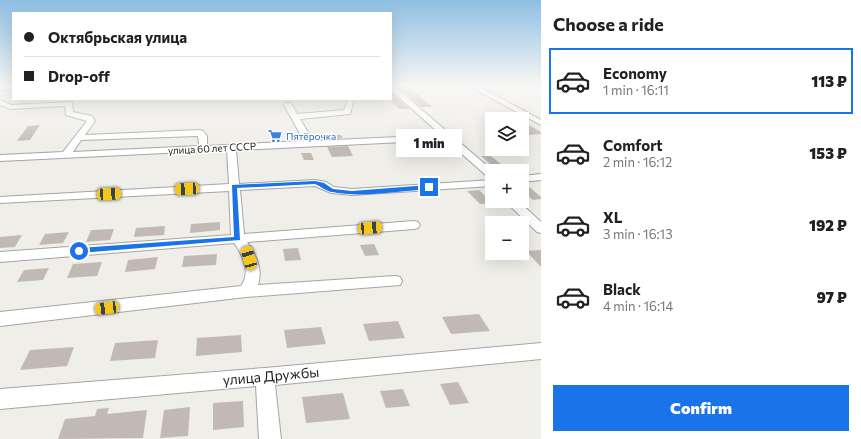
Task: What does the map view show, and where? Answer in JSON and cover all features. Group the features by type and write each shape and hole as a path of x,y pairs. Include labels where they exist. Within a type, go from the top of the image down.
{"street":[{"path":"8,106 21,106"},
{"path":"66,154 91,121 91,119 69,112 70,106"},
{"path":"289,106 310,144"},
{"path":"295,117 347,112 349,106"},
{"path":"414,106 449,137 485,174"},
{"path":"509,106 541,124"},
{"path":"78,138 200,133 203,136 202,149"},
{"name":"улица 60 лет СССР","path":"0,158 449,137"},
{"path":"231,148 238,239 247,250 252,266 252,280 246,291"},
{"path":"529,178 541,177"},
{"path":"0,200 234,186 315,183 322,184 331,190 352,192 485,182"},
{"path":"518,208 541,229"},
{"path":"0,256 414,225"},
{"path":"0,319 246,291 395,280"},
{"name":"улица Дружбы","path":"0,399 265,377 541,350"},
{"path":"265,377 270,439"}],"building":[{"path":"396,106 407,106 409,108 409,109 399,109"},
{"path":"40,125 30,140 17,141 28,126"},
{"path":"529,125 541,132 541,134 529,135"},
{"path":"321,135 341,135 343,138 323,139"},
{"path":"348,146 353,156 332,157 327,147"},
{"path":"301,153 311,153 314,160 304,160"},
{"path":"481,156 491,156 501,164 490,164"},
{"path":"529,187 541,197 541,199 533,200 529,197"},
{"path":"479,190 485,196 485,204 480,204 467,191"},
{"path":"220,222 220,230 190,233 191,224"},
{"path":"165,226 164,235 134,237 136,228"},
{"path":"114,229 110,240 86,242 91,230"},
{"path":"69,232 63,243 39,245 45,234"},
{"path":"22,235 15,247 0,248 0,237"},
{"path":"374,244 379,255 365,256 360,245"},
{"path":"298,248 301,260 285,261 283,249"},
{"path":"541,250 541,267 529,254 529,251"},
{"path":"217,254 216,265 182,267 184,256"},
{"path":"158,257 155,269 125,272 128,260"},
{"path":"102,262 97,276 67,278 73,264"},
{"path":"49,268 43,280 17,282 24,270"},
{"path":"479,314 490,331 451,334 442,317"},
{"path":"398,321 405,338 369,341 363,324"},
{"path":"321,327 326,344 287,348 284,330"},
{"path":"241,335 242,352 196,356 197,338"},
{"path":"158,340 155,358 110,361 115,343"},
{"path":"74,347 67,366 20,370 30,350"},
{"path":"458,382 469,403 450,405 440,384"},
{"path":"403,389 410,406 386,408 380,391"},
{"path":"343,393 350,419 306,423 302,397"},
{"path":"243,401 244,427 213,430 213,403"},
{"path":"190,407 188,436 160,438 164,410"},
{"path":"109,408 107,414 147,410 143,438 58,439 65,419 95,416 97,409"}],"place":[{"name":"Пятёрочка","path":"275,136"}],"route":[{"path":"79,251 238,239 234,186 315,183 322,184 331,190 339,192 429,187"}]}
